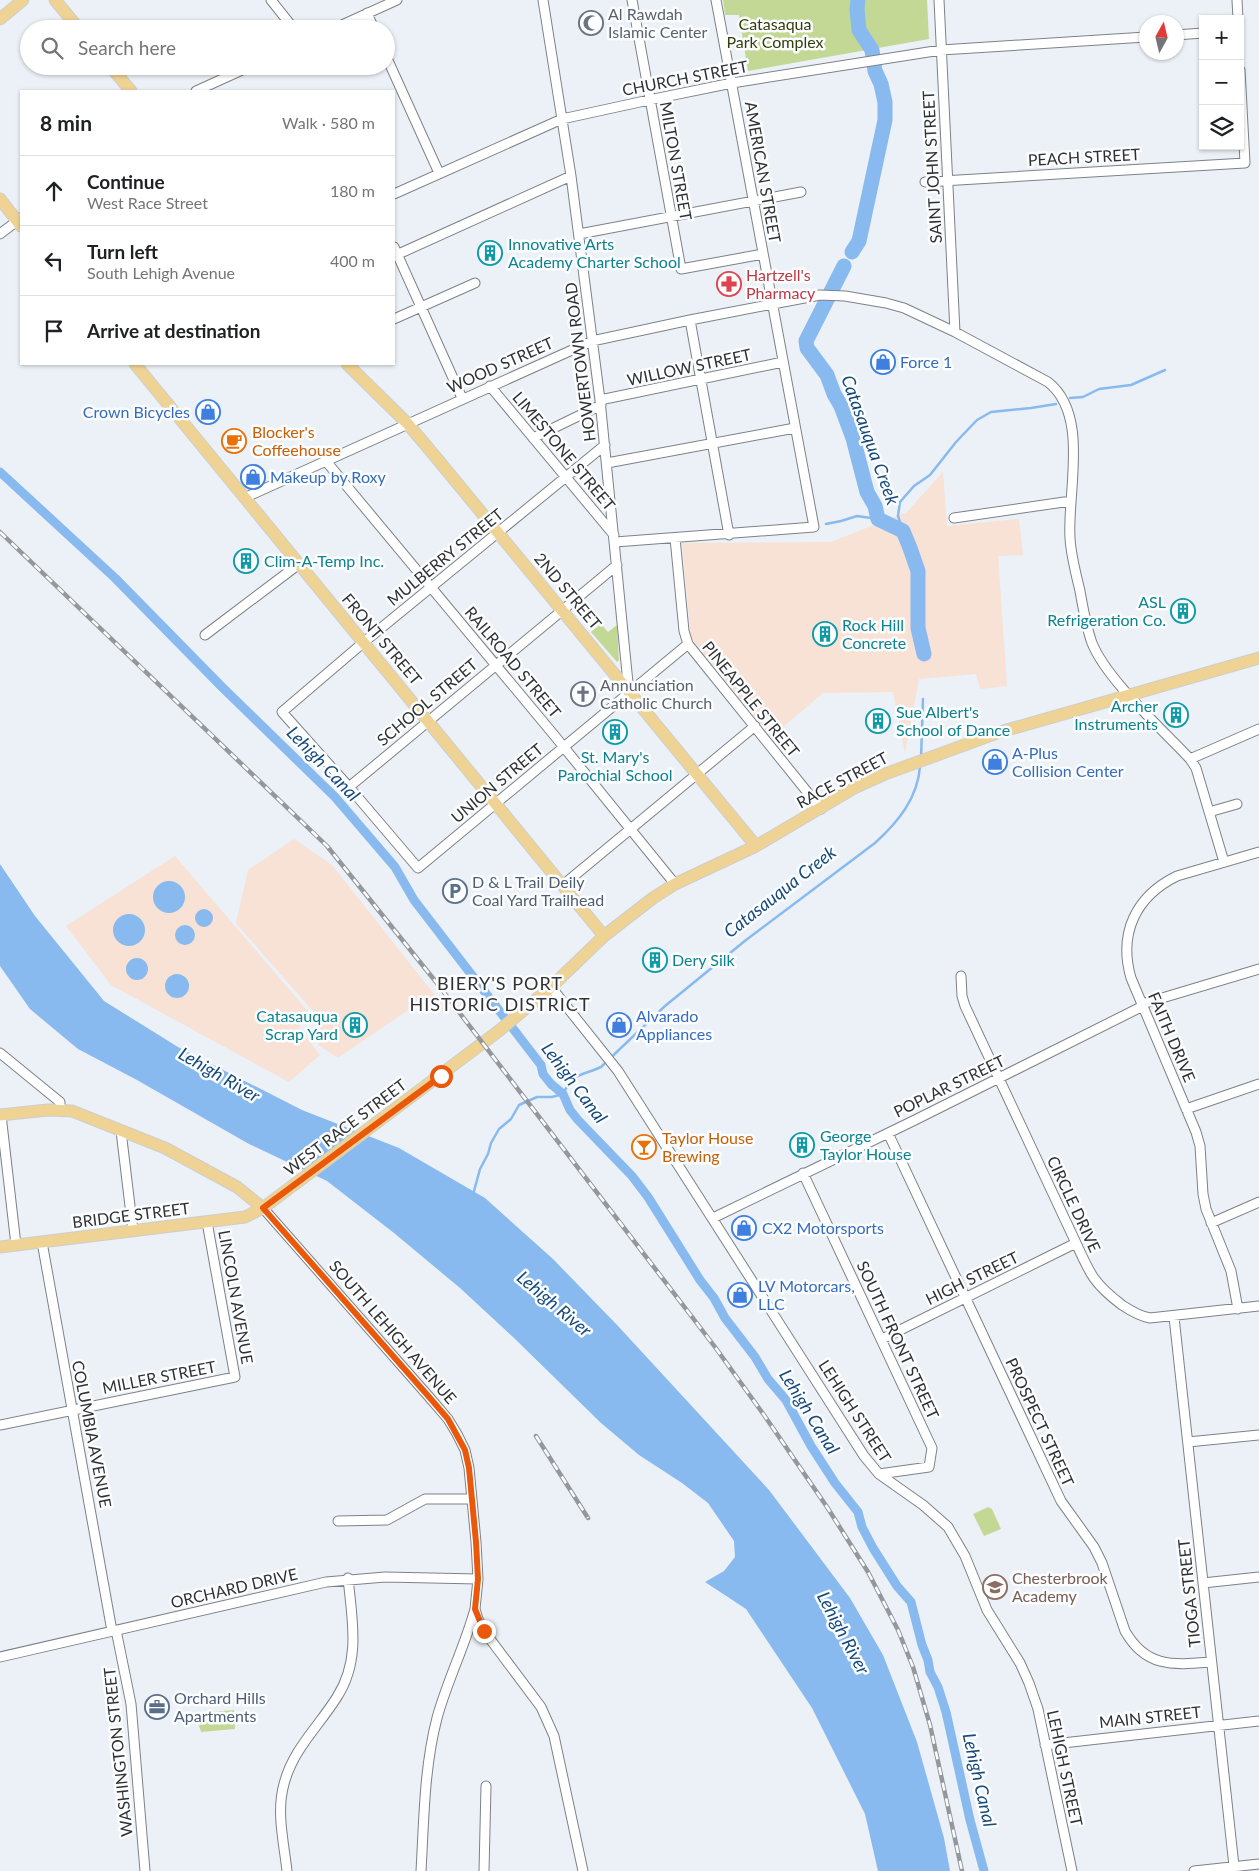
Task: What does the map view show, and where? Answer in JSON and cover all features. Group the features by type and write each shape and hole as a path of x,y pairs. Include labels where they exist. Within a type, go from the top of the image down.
{"main road":[{"path":"0,19 24,0"},
{"path":"55,0 72,20"},
{"path":"118,75 130,90"},
{"path":"0,199 20,222"},
{"name":"FRONT STREET","path":"136,365 604,936"},
{"name":"2ND STREET","path":"348,365 407,423 756,846"},
{"name":"RACE STREET","path":"517,1016 551,987 604,936 652,898 675,884 756,846 856,787 932,756 1000,732 1259,658"},
{"name":"WEST RACE STREET","path":"263,1208 390,1114 517,1016"},
{"path":"0,1115 60,1109"},
{"name":"SOUTH LEHIGH AVENUE","path":"60,1109 72,1111 156,1144 237,1187 263,1208"},
{"name":"BRIDGE STREET","path":"0,1247 245,1217 263,1208"}],"street":[{"path":"271,0 287,20"},
{"path":"353,20 367,14 381,3 397,0"},
{"name":"HOWERTOWN ROAD","path":"542,0 579,234 607,463 629,693"},
{"name":"MILTON STREET","path":"632,0 681,269 763,254"},
{"name":"AMERICAN STREET","path":"716,0 814,527 729,535"},
{"name":"SAINT JOHN STREET","path":"939,0 955,332"},
{"path":"1236,0 1238,15"},
{"path":"367,14 370,20"},
{"path":"1184,34 1199,33"},
{"name":"CHURCH STREET","path":"395,194 562,119 650,100 732,83 941,50 1139,37"},
{"path":"198,90 231,75"},
{"path":"395,75 439,173"},
{"name":"PEACH STREET","path":"925,182 1245,163 1242,105"},
{"path":"462,398 395,252 571,176"},
{"path":"579,234 801,192"},
{"path":"0,234 20,222"},
{"path":"395,319 475,283"},
{"name":"WOOD STREET","path":"244,498 462,398 592,341 820,295 836,295 886,303 904,308 955,332 1048,382 1060,394 1066,404 1071,422 1073,454 1070,540 1087,629 1100,658 1130,696 1190,759 1196,768 1224,862"},
{"path":"614,539 729,535 690,320"},
{"name":"WILLOW STREET","path":"534,438 600,403 783,362"},
{"name":"LIMESTONE STREET","path":"490,386 566,476 614,539"},
{"path":"607,463 795,428"},
{"name":"MULBERRY STREET","path":"350,787 282,712 364,642 605,446"},
{"name":"RAILROAD STREET","path":"325,460 675,884"},
{"path":"954,518 1071,501"},
{"name":"PINEAPPLE STREET","path":"675,538 684,631 688,644 821,809"},
{"path":"206,635 299,564"},
{"name":"SCHOOL STREET","path":"350,787 617,565"},
{"name":"UNION STREET","path":"350,787 418,868 688,644"},
{"path":"563,885 754,726"},
{"path":"1190,759 1259,729"},
{"path":"1209,812 1238,804"},
{"name":"FAITH DRIVE","path":"1238,1309 1231,1270 1211,1223 1203,1194 1200,1146 1131,978 1126,953 1129,931 1139,908 1165,882 1177,876 1259,852"},
{"name":"POPLAR STREET","path":"713,1218 888,1133 1143,1005 1259,969"},
{"name":"CIRCLE DRIVE","path":"962,976 962,996 965,1006 1091,1275 1106,1293 1133,1313 1142,1317 1158,1319 1259,1306"},
{"name":"LEHIGH STREET","path":"551,987 613,1063 864,1456 879,1474 936,1515 957,1541 987,1610 1020,1663 1029,1683 1038,1709 1072,1871"},
{"path":"0,1053 60,1102 60,1109"},
{"path":"1186,1109 1259,1084"},
{"path":"0,1115 16,1245"},
{"path":"121,1131 133,1231"},
{"name":"PROSPECT STREET","path":"888,1133 1061,1501 1094,1546 1130,1640 1144,1654 1162,1663 1179,1665 1211,1662"},
{"name":"SOUTH FRONT STREET","path":"803,1173 932,1448 929,1467 879,1474"},
{"path":"1211,1223 1259,1202"},
{"name":"SOUTH LEHIGH AVENUE","path":"263,1208 448,1419 465,1450 469,1468 478,1579 475,1609 484,1631 536,1700 548,1721 554,1736 583,1871"},
{"name":"LINCOLN AVENUE","path":"207,1222 235,1377"},
{"name":"COLUMBIA AVENUE","path":"42,1242 71,1410 114,1630"},
{"name":"HIGH STREET","path":"882,1339 1076,1243"},
{"name":"TIOGA STREET","path":"1174,1317 1234,1866"},
{"name":"MILLER STREET","path":"0,1425 235,1377"},
{"path":"1188,1442 1259,1434"},
{"path":"338,1521 387,1520 425,1499 472,1499"},
{"name":"ORCHARD DRIVE","path":"0,1657 348,1578 385,1576 478,1579"},
{"path":"1203,1583 1259,1577"},
{"path":"287,1871 281,1812 283,1786 287,1772 297,1752 337,1697 348,1674 354,1645 348,1578"},
{"path":"422,1871 427,1780 433,1738 444,1697 475,1609"},
{"name":"WASHINGTON STREET","path":"114,1630 131,1704 145,1871"},
{"name":"MAIN STREET","path":"1045,1745 1259,1721"},
{"path":"484,1871 486,1786"},
{"path":"1194,1871 1259,1864"}],"shaded area":[{"path":"943,472 947,526 1019,519 1023,555 998,556 1007,686 980,689 976,674 919,679 905,753 893,692 823,693 771,737 691,638 682,543 831,542 907,512"},
{"name":"Catasauqua Scrap Yard","path":"294,839 332,865 449,1013 414,1006 338,1058 318,1045 318,1017 236,923 248,870"},
{"path":"175,856 311,1015 299,1027 320,1055 289,1082 111,985 66,926"}],"green space":[{"name":"Catasaqua Park Complex","path":"723,0 927,0 929,39 748,71 739,15 725,15"},
{"path":"601,624 608,632 617,625 619,660 617,662 591,632"},
{"path":"988,1507 992,1509 1001,1529 984,1536 973,1514"},
{"path":"234,1710 235,1729 201,1732 199,1726 201,1721 200,1713"}],"water":[{"name":"Lehigh River","path":"0,864 35,916 104,1001 178,1047 302,1110 399,1148 485,1198 553,1259 618,1326 769,1490 850,1598 883,1655 917,1742 944,1838 950,1871 878,1871 865,1814 812,1708 746,1609 705,1582 724,1571 735,1557 734,1541 708,1503 682,1483 639,1455 601,1423 460,1288 327,1181 249,1144 137,1080 78,1049 30,1009 0,966"},
{"path":"169,881 175,882 180,886 184,891 184,903 180,908 175,912 169,913 163,912 158,908 154,903 153,897 154,891 158,886 163,882"},
{"path":"200,909 208,909 213,914 211,925 200,927 195,922 195,914"},
{"path":"129,914 141,918 145,930 141,942 129,946 117,942 113,930 117,918"},
{"path":"185,925 192,928 195,935 192,942 185,945 178,942 175,935 178,928"},
{"path":"137,958 145,961 148,969 145,977 137,980 129,977 126,969 129,961"},
{"path":"177,974 182,975 188,981 188,991 182,997 177,998 172,997 166,991 165,986 166,981 172,975"}],"waterway":[{"name":"Catasauqua Creek","path":"852,252 859,241 885,120 885,102 881,84 875,71 872,50 859,30 858,0"},
{"name":"Catasauqua Creek","path":"844,266 806,341 807,348 827,375 841,406 853,438 867,492 875,506 878,519 903,531 910,548 918,571 918,628 924,654"},
{"path":"1070,398 1083,397 1099,389 1131,385 1165,370"},
{"path":"903,531 898,516 900,502 914,486 930,475 956,442 977,420 991,412 1056,404"},
{"name":"Lehigh Canal","path":"0,472 115,578 222,687 335,797 395,867 414,900 541,1065 543,1074 563,1094 570,1110 632,1176 648,1197 725,1318 755,1357 768,1379 786,1400 811,1446 835,1483 858,1512 862,1527 873,1548 897,1586 911,1602 930,1672 938,1687 946,1712 970,1820 984,1871"},
{"path":"826,524 857,516 878,519"},
{"name":"Catasauqua Creek","path":"921,758 923,699"},
{"name":"Catasauqua Creek","path":"474,1191 480,1169 488,1154 491,1143 499,1129 511,1119 519,1105 537,1097 552,1097 563,1094 574,1078 601,1067 665,1006 746,940 875,843 899,818 911,799 920,766"}],"railway":[{"path":"0,532 327,846 436,982 715,1347 764,1415 827,1507 868,1572 898,1630 913,1667 930,1725 962,1871"},
{"path":"536,1436 588,1518"}],"place":[{"name":"Al Rawdah Islamic Center","path":"591,23"},
{"name":"Innovative Arts Academy Charter School","path":"490,253"},
{"name":"Hartzell's Pharmacy","path":"729,284"},
{"name":"Force 1","path":"883,362"},
{"name":"Crown Bicycles","path":"208,412"},
{"name":"Blocker's Coffeehouse","path":"234,441"},
{"name":"Makeup by Roxy","path":"253,477"},
{"name":"Clim-A-Temp Inc.","path":"246,561"},
{"name":"ASL Refrigeration Co.","path":"1183,611"},
{"name":"Rock Hill Concrete","path":"825,634"},
{"name":"Annunciation Catholic Church","path":"583,694"},
{"name":"Archer Instruments","path":"1176,715"},
{"name":"Sue Albert's School of Dance","path":"878,721"},
{"name":"St. Mary's Parochial School","path":"615,732"},
{"name":"A-Plus Collision Center","path":"995,762"},
{"name":"D & L Trail Deily Coal Yard Trailhead","path":"455,891"},
{"name":"Dery Silk","path":"655,960"},
{"name":"Catasauqua Scrap Yard","path":"355,1025"},
{"name":"Alvarado Appliances","path":"619,1025"},
{"name":"George Taylor House","path":"802,1145"},
{"name":"Taylor House Brewing","path":"644,1147"},
{"name":"CX2 Motorsports","path":"744,1228"},
{"name":"LV Motorcars, LLC","path":"740,1295"},
{"name":"Chesterbrook Academy","path":"995,1587"},
{"name":"Orchard Hills Apartments","path":"157,1707"}],"district":[{"name":"BIERY'S PORT HISTORIC DISTRICT","path":"500,994"}],"route":[{"path":"441,1076 263,1208 430,1398 458,1434 465,1450 469,1468 478,1579 475,1609 484,1631"}]}
